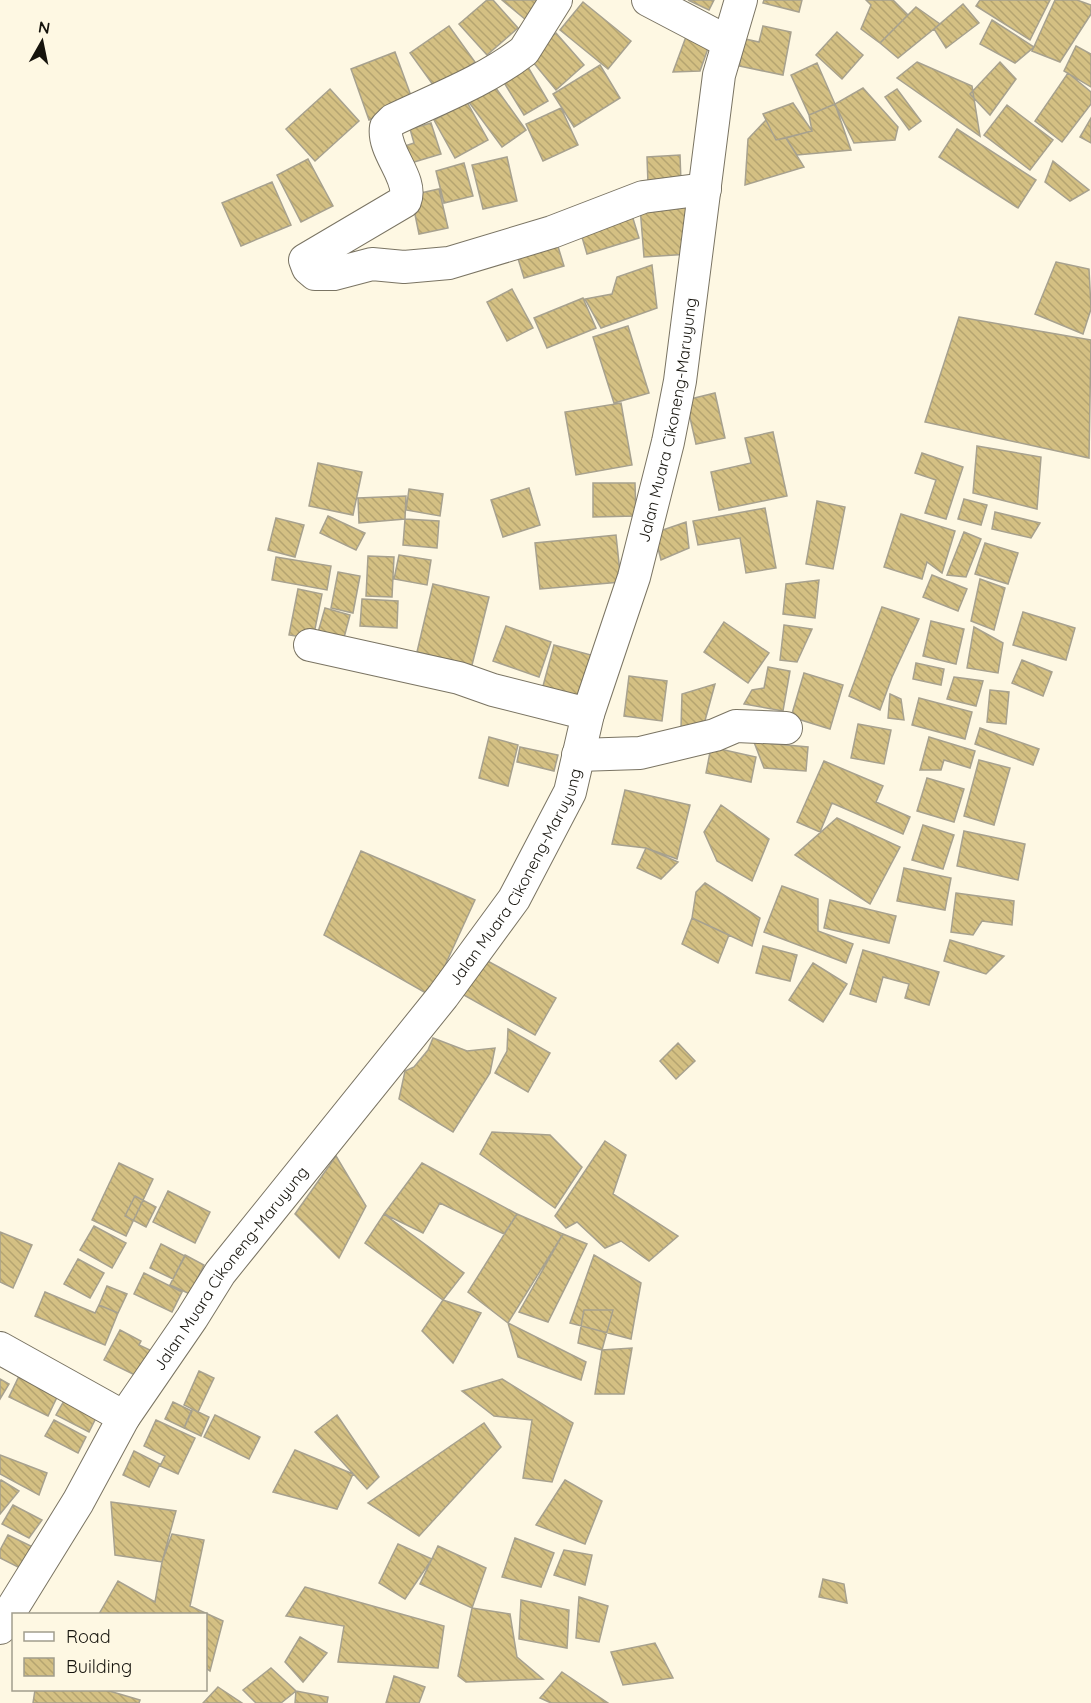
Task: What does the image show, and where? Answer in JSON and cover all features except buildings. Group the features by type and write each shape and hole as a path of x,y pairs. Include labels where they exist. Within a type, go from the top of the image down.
{"street":[{"path":"556,0 524,51 490,73 393,120 386,127 386,141 407,189 405,201 305,260 308,268 315,274 334,274 372,264 405,267 449,263 552,232 643,197 705,189"},
{"path":"648,0 728,42"},
{"name":"Jalan Muara Cikoneng-Maruyung","path":"0,1628 78,1502 124,1417 220,1273 443,996 514,899 570,792 588,714 634,578 668,442 680,381 719,75 741,0"},
{"path":"310,645 459,678 494,690 588,714"},
{"path":"578,755 640,753 715,735 736,726 786,728"},
{"path":"0,1348 124,1417"}]}
